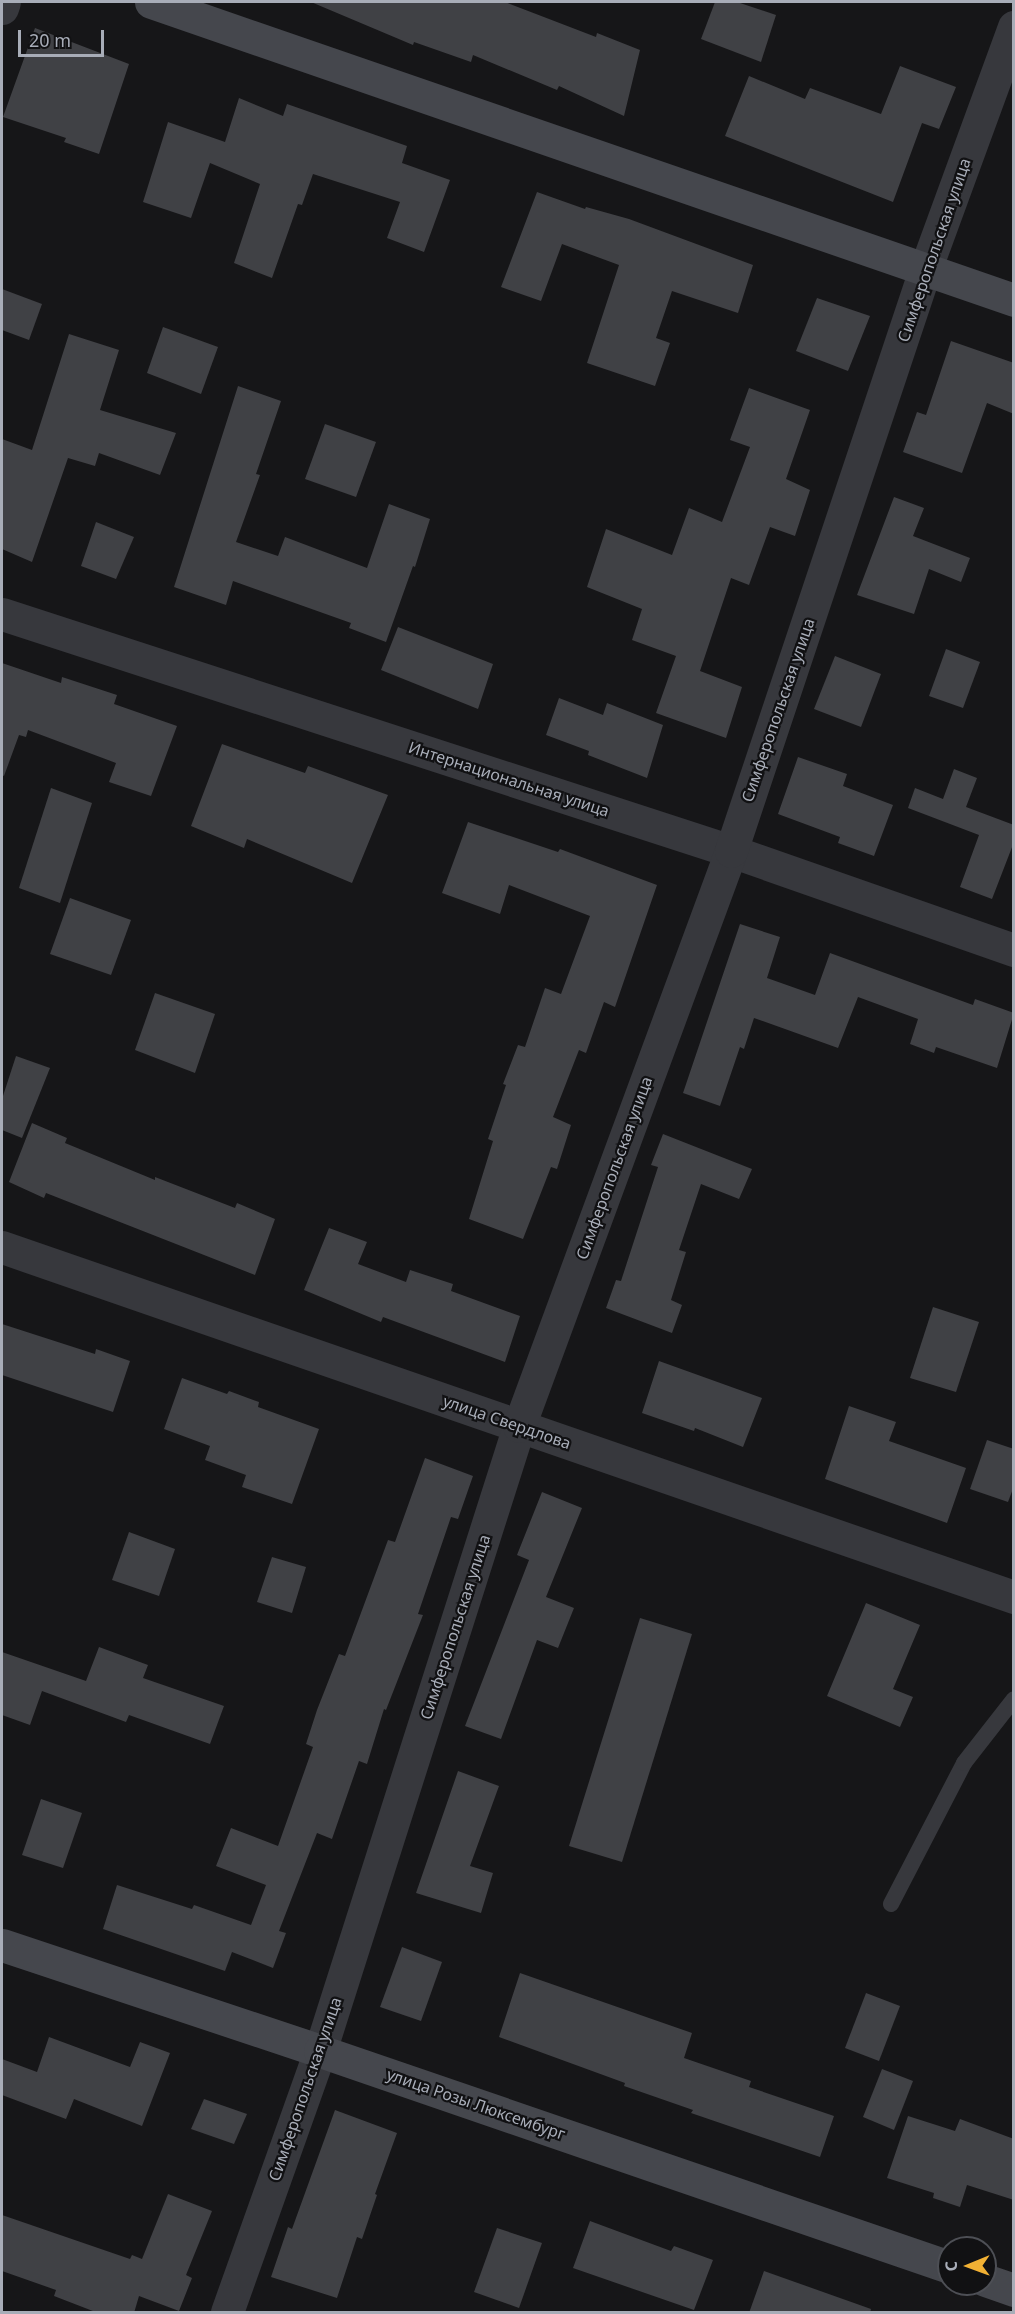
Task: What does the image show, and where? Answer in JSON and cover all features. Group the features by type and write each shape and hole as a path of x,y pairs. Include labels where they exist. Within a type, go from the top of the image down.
{"main road":[{"path":"151,2 1014,300"},
{"name":"улица Розы Люксембург","path":"2,1945 320,2050 937,2263"},
{"path":"997,2284 1014,2290"}],"street":[{"path":"2,8 4,2"},
{"name":"Симферопольская улица","path":"226,2313 320,2050 519,1426 731,851 925,270 1014,27"},
{"name":"Интернациональная улица","path":"2,614 731,851 1014,950"},
{"name":"улица Свердлова","path":"2,1247 1014,1597"}],"lane":[{"path":"891,1904 964,1763 1014,1700"}],"building":[{"path":"311,2 505,2 596,37 597,33 640,50 624,116 559,86 557,90 473,55 471,62 414,42 413,45"},
{"path":"715,2 737,2 776,15 761,62 701,39"},
{"path":"35,28 129,64 99,154 64,142 66,138 3,117"},
{"path":"900,66 956,87 939,129 922,123 893,202 725,136 749,76 805,99 810,88 881,114"},
{"path":"239,98 283,116 287,104 407,146 402,163 450,180 424,252 387,238 400,202 313,174 302,205 298,204 272,278 234,263 260,184 210,163 191,218 143,202 168,122 225,142"},
{"path":"537,192 585,209 586,207 629,219 753,265 738,313 672,291 656,338 670,343 655,386 587,363 619,265 562,244 541,301 501,287"},
{"path":"2,289 42,304 29,340 2,330"},
{"path":"817,298 870,316 848,371 796,351"},
{"path":"163,327 218,347 201,394 147,373"},
{"path":"69,334 119,350 100,410 176,433 160,475 99,453 95,466 68,458 32,562 2,549 2,439 32,450"},
{"path":"951,341 1014,363 1014,414 987,403 962,473 903,452 917,412 926,415"},
{"path":"238,386 281,401 256,474 260,475 236,542 278,556 285,537 367,568 389,504 430,519 415,567 413,566 386,642 349,628 351,623 233,581 226,605 174,587"},
{"path":"749,388 810,410 786,479 810,490 795,536 770,527 749,585 731,578 700,671 742,687 726,738 656,713 676,656 632,640 642,609 587,587 606,529 672,555 689,508 722,522 750,447 730,440"},
{"path":"325,424 376,442 356,497 305,479"},
{"path":"894,497 924,508 913,536 970,558 961,582 929,569 914,614 857,595"},
{"path":"96,522 134,537 116,579 81,566"},
{"path":"398,627 493,664 478,709 381,670"},
{"path":"946,649 980,662 963,708 929,696"},
{"path":"835,656 881,674 861,727 814,709"},
{"path":"2,663 61,683 62,677 117,695 114,704 177,726 151,796 109,782 116,763 28,730 26,737 19,735 4,776 2,775"},
{"path":"559,698 603,715 607,703 663,725 647,778 588,755 589,751 546,735"},
{"path":"222,744 305,773 308,766 388,795 352,883 247,839 244,848 191,826"},
{"path":"798,757 847,774 843,786 893,805 874,856 838,843 840,837 778,814"},
{"path":"954,769 977,778 966,807 1014,825 1014,842 992,899 960,887 979,835 908,808 915,788 943,799"},
{"path":"51,788 92,803 60,903 19,888"},
{"path":"468,822 558,852 560,849 657,885 615,1007 604,1002 586,1053 579,1050 553,1117 571,1125 557,1169 551,1167 523,1239 469,1219 493,1141 488,1139 506,1085 503,1084 518,1045 525,1047 545,988 561,994 590,916 509,885 500,914 442,893"},
{"path":"70,898 131,920 111,975 50,954"},
{"path":"740,924 780,937 767,978 815,995 830,953 973,1005 975,999 1014,1013 997,1068 936,1047 934,1053 910,1044 918,1019 858,997 838,1048 754,1018 744,1049 740,1047 720,1106 683,1093"},
{"path":"155,993 215,1014 195,1073 135,1050"},
{"path":"16,1056 50,1068 22,1138 2,1130 2,1099"},
{"path":"32,1123 67,1138 65,1143 155,1180 155,1177 235,1208 237,1203 275,1219 255,1275 46,1193 44,1198 9,1182"},
{"path":"663,1134 752,1169 739,1199 701,1184 679,1250 686,1252 671,1300 682,1305 672,1333 606,1308 616,1280 621,1281 658,1167 651,1165"},
{"path":"329,1228 367,1242 358,1264 406,1282 410,1270 453,1284 451,1291 520,1316 505,1362 383,1317 381,1322 304,1290"},
{"path":"933,1307 979,1322 956,1392 910,1378"},
{"path":"2,1324 95,1354 96,1349 130,1361 113,1412 2,1375"},
{"path":"659,1361 762,1398 743,1447 695,1428 694,1431 642,1413"},
{"path":"182,1378 227,1394 229,1391 259,1402 258,1407 319,1429 292,1504 242,1487 246,1475 205,1460 210,1446 164,1429"},
{"path":"849,1406 896,1422 889,1441 966,1468 947,1523 825,1479"},
{"path":"987,1440 1014,1449 1014,1486 1008,1502 970,1489"},
{"path":"425,1458 473,1476 458,1519 451,1517 418,1614 423,1615 386,1710 384,1709 367,1764 359,1761 332,1839 317,1833 279,1931 286,1933 273,1968 232,1952 225,1971 103,1929 117,1885 192,1909 194,1905 251,1925 266,1885 216,1866 231,1828 278,1846 313,1747 306,1744 317,1710 339,1654 345,1656 388,1540 395,1542"},
{"path":"542,1492 582,1508 546,1597 574,1608 558,1648 537,1640 501,1739 465,1726 529,1560 517,1555"},
{"path":"129,1532 175,1549 159,1596 112,1580"},
{"path":"272,1557 306,1567 292,1613 257,1602"},
{"path":"866,1603 920,1625 893,1689 913,1697 900,1727 827,1696"},
{"path":"640,1618 692,1634 622,1862 569,1846"},
{"path":"99,1647 148,1665 143,1678 224,1706 210,1744 129,1715 126,1722 42,1691 30,1725 2,1715 2,1652 86,1681"},
{"path":"458,1771 499,1786 470,1866 493,1873 481,1913 416,1893"},
{"path":"41,1799 82,1813 63,1868 22,1855"},
{"path":"402,1947 442,1962 421,2021 380,2007"},
{"path":"520,1973 692,2033 684,2058 751,2081 749,2087 834,2116 820,2157 691,2113 693,2110 624,2086 625,2083 499,2037"},
{"path":"866,1993 900,2006 879,2061 845,2048"},
{"path":"49,2037 130,2067 140,2042 170,2053 142,2126 74,2099 66,2119 2,2095 2,2059 37,2072"},
{"path":"882,2069 913,2081 894,2130 863,2117"},
{"path":"204,2099 247,2114 234,2144 191,2129"},
{"path":"335,2110 397,2133 362,2239 357,2237 337,2298 271,2277 288,2227 292,2229"},
{"path":"908,2116 955,2131 960,2119 1014,2139 1014,2200 967,2185 960,2207 933,2198 934,2193 887,2178"},
{"path":"168,2194 212,2211 186,2275 192,2278 179,2311 139,2296 134,2313 98,2313 54,2296 56,2290 2,2271 2,2215 130,2259 132,2255 142,2259"},
{"path":"590,2221 671,2251 674,2246 713,2260 694,2310 573,2268"},
{"path":"497,2228 542,2243 519,2308 474,2292"},
{"path":"764,2271 871,2309 870,2313 749,2313"}]}
